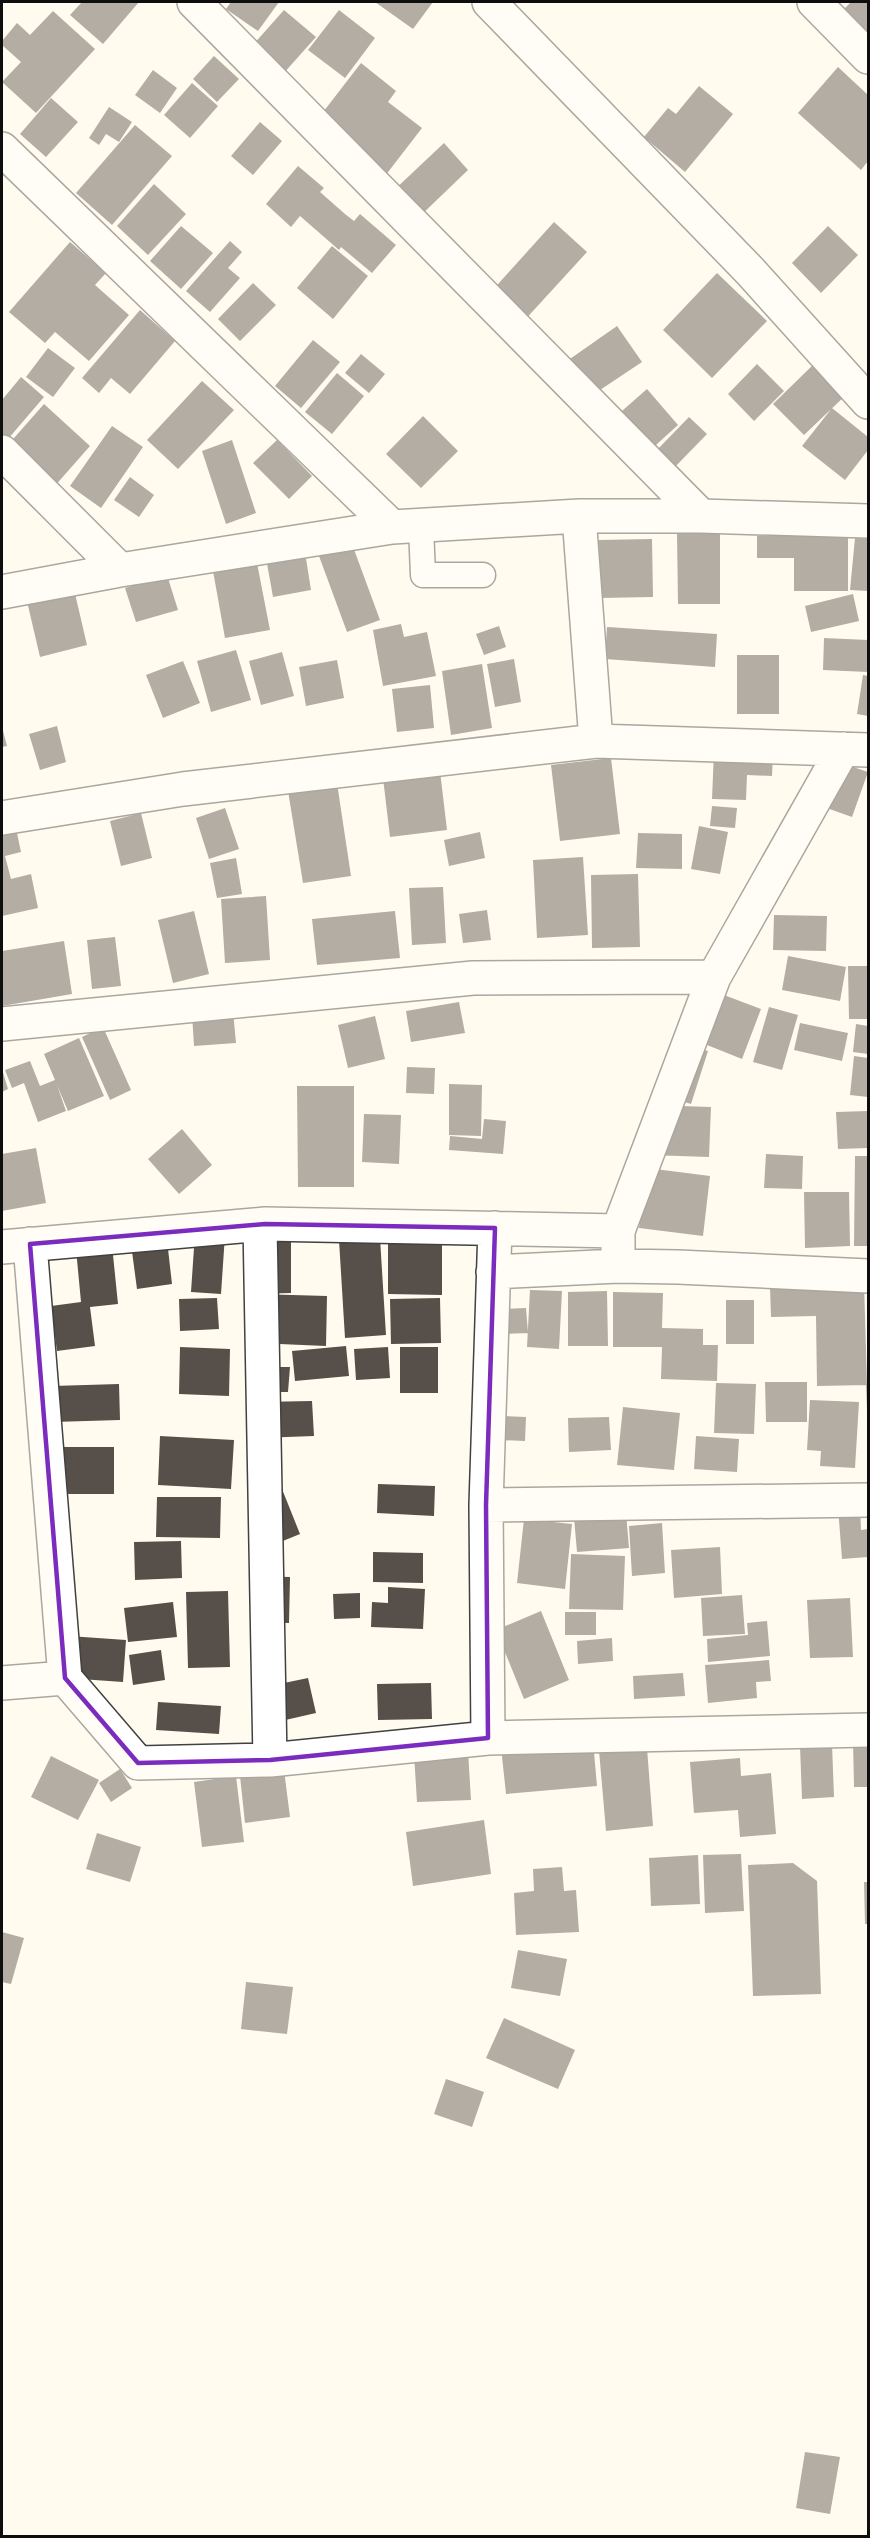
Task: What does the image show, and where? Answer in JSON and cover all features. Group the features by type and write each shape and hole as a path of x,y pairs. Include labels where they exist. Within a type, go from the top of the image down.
{"street":[{"path":"194,2 701,516"},
{"path":"489,2 750,271 868,402"},
{"path":"814,2 868,57"},
{"path":"2,149 406,527"},
{"path":"2,452 120,570"},
{"path":"579,516 596,741"},
{"path":"2,592 120,570 406,527 579,516 701,516 868,521"},
{"path":"2,818 183,789 596,741 856,749"},
{"path":"618,1266 618,1231 714,977 856,749"},
{"path":"2,1024 473,978 714,977"},
{"path":"618,1231 260,1225 16,1245 65,1678 138,1763 270,1760 488,1738 868,1730"},
{"path":"260,1225 270,1760"},
{"path":"488,1738 486,1505 495,1228"},
{"path":"493,1272 618,1266 868,1276"},
{"path":"486,1505 868,1500"},
{"path":"2,1683 65,1678"}],"lane":[{"path":"406,527 423,575 483,575"}],"highlighted area":[{"path":"265,1224 495,1228 486,1505 488,1738 270,1760 138,1763 65,1678 30,1244"}],"building":[{"path":"82,2 139,2 103,44 70,15"},
{"path":"231,2 279,2 258,31 226,9"},
{"path":"375,2 433,2 413,29"},
{"path":"851,2 868,2 868,42 838,15"},
{"path":"284,10 316,37 283,74 251,47"},
{"path":"339,10 375,38 345,78 308,50"},
{"path":"53,11 95,49 36,113 2,82 21,62 2,45 2,41 17,23 30,35"},
{"path":"214,56 239,79 217,102 193,79"},
{"path":"361,63 396,91 388,102 422,128 385,176 320,116"},
{"path":"838,67 868,95 868,161 861,170 798,113"},
{"path":"153,70 177,88 160,113 135,95"},
{"path":"192,83 218,106 190,138 164,115"},
{"path":"699,86 733,114 685,172 644,137 668,108 676,114"},
{"path":"51,98 78,122 46,157 20,134"},
{"path":"109,107 132,122 119,142 106,134 99,145 89,138"},
{"path":"260,122 282,141 253,175 231,156"},
{"path":"135,125 172,156 112,225 76,193"},
{"path":"444,143 468,170 416,220 391,193"},
{"path":"298,166 324,188 320,192 345,214 354,221 360,214 396,245 372,273 341,247 339,250 300,216 291,227 266,204"},
{"path":"154,184 186,214 148,255 117,226"},
{"path":"554,222 587,252 522,323 490,293"},
{"path":"181,226 213,253 181,289 150,261"},
{"path":"828,226 858,255 821,293 792,263"},
{"path":"230,241 242,252 228,268 240,278 210,312 186,291"},
{"path":"70,242 106,273 95,285 129,315 89,361 55,332 45,343 9,312"},
{"path":"332,246 368,276 333,319 297,288"},
{"path":"717,273 767,321 712,378 663,330"},
{"path":"253,283 276,305 240,341 218,319"},
{"path":"140,310 175,341 130,394 111,378 99,393 82,378"},
{"path":"617,326 642,362 591,396 567,361"},
{"path":"313,340 340,362 301,408 275,386"},
{"path":"48,348 75,368 53,397 26,377"},
{"path":"361,354 385,374 369,393 345,373"},
{"path":"816,362 847,394 804,435 773,404"},
{"path":"757,364 784,391 754,421 728,394"},
{"path":"337,373 364,396 332,434 305,412"},
{"path":"21,377 44,397 2,446 2,400"},
{"path":"202,381 234,410 178,469 147,440"},
{"path":"647,389 678,425 646,454 614,418"},
{"path":"44,404 90,446 53,488 7,446"},
{"path":"832,408 868,437 868,450 845,480 802,446"},
{"path":"423,416 458,451 421,488 386,454"},
{"path":"689,417 707,434 672,470 654,453"},
{"path":"112,426 143,447 101,508 70,486"},
{"path":"232,440 256,513 226,524 202,451"},
{"path":"277,440 312,476 289,499 253,463"},
{"path":"130,477 154,495 139,517 114,500"},
{"path":"720,533 720,604 678,604 677,534"},
{"path":"757,536 848,536 848,591 794,591 794,558 757,558"},
{"path":"855,538 868,539 868,591 850,590"},
{"path":"652,539 653,597 600,598 599,540"},
{"path":"352,544 380,620 347,632 319,556"},
{"path":"305,552 311,590 273,597 266,558"},
{"path":"257,563 270,630 225,638 213,571"},
{"path":"167,575 178,610 136,622 125,588"},
{"path":"73,585 87,645 40,657 26,597"},
{"path":"853,594 859,621 811,632 805,606"},
{"path":"401,624 404,637 427,632 436,676 383,686 373,630"},
{"path":"499,626 506,647 484,655 476,634"},
{"path":"607,627 717,634 715,667 605,659"},
{"path":"824,638 868,640 868,672 823,670"},
{"path":"236,650 251,700 211,712 197,661"},
{"path":"282,652 294,696 261,705 249,661"},
{"path":"737,655 779,655 779,714 737,714"},
{"path":"514,659 521,702 495,707 487,664"},
{"path":"337,660 344,698 306,706 299,667"},
{"path":"183,661 200,703 163,718 146,675"},
{"path":"482,664 492,728 451,735 442,671"},
{"path":"863,675 868,676 868,716 857,714"},
{"path":"430,685 434,728 397,732 392,689"},
{"path":"57,726 66,762 40,770 29,734"},
{"path":"2,727 7,746 2,747"},
{"path":"714,751 773,754 772,776 747,775 746,800 712,799"},
{"path":"611,758 620,834 560,841 551,765"},
{"path":"838,762 868,772 852,817 807,801"},
{"path":"440,771 447,830 390,837 383,778"},
{"path":"337,783 351,876 303,883 288,791"},
{"path":"712,806 737,808 735,828 710,826"},
{"path":"225,808 239,849 209,859 196,818"},
{"path":"141,813 152,858 121,866 110,821"},
{"path":"13,814 21,852 5,856 11,879 31,874 38,908 2,916 2,817"},
{"path":"699,826 728,832 720,874 691,869"},
{"path":"480,832 485,858 449,866 444,840"},
{"path":"638,833 682,834 682,869 636,868"},
{"path":"583,857 588,935 537,938 533,860"},
{"path":"236,858 242,894 217,898 210,863"},
{"path":"638,874 640,947 592,948 591,875"},
{"path":"443,887 446,943 412,945 409,888"},
{"path":"266,896 270,960 225,963 221,899"},
{"path":"487,910 491,940 463,943 459,914"},
{"path":"194,911 209,974 173,983 158,920"},
{"path":"395,911 400,958 317,965 312,919"},
{"path":"774,915 827,916 826,951 773,950"},
{"path":"115,937 121,986 92,989 87,940"},
{"path":"64,941 72,994 2,1006 2,951"},
{"path":"788,956 846,967 840,1001 782,990"},
{"path":"848,966 868,966 868,1019 849,1019"},
{"path":"716,992 761,1009 742,1059 697,1041"},
{"path":"459,1002 465,1033 411,1042 406,1011"},
{"path":"769,1007 798,1015 782,1070 753,1062"},
{"path":"233,1011 236,1043 194,1046 192,1014"},
{"path":"375,1016 385,1059 348,1068 338,1025"},
{"path":"800,1023 848,1033 842,1061 794,1050"},
{"path":"856,1024 868,1026 868,1054 853,1052"},
{"path":"103,1027 131,1090 110,1100 82,1037"},
{"path":"79,1038 104,1096 68,1111 57,1085 66,1111 38,1122 24,1083 12,1088 5,1070 30,1061 40,1086 55,1080 44,1054"},
{"path":"675,1041 708,1051 691,1104 658,1094"},
{"path":"854,1056 868,1058 868,1097 850,1095"},
{"path":"407,1067 435,1068 434,1094 406,1093"},
{"path":"2,1069 8,1089 2,1092"},
{"path":"449,1084 482,1085 481,1136 449,1135"},
{"path":"297,1086 354,1086 354,1187 298,1187"},
{"path":"650,1105 711,1107 709,1157 649,1155"},
{"path":"868,1111 868,1148 838,1149 836,1112"},
{"path":"364,1114 401,1115 399,1164 362,1162"},
{"path":"484,1119 506,1121 503,1154 449,1150 450,1136 482,1139"},
{"path":"182,1129 212,1165 179,1194 148,1159"},
{"path":"36,1148 46,1203 2,1211 2,1154"},
{"path":"766,1154 803,1156 802,1189 764,1188"},
{"path":"855,1156 868,1156 868,1246 854,1246"},
{"path":"647,1168 710,1176 703,1236 639,1228"},
{"path":"804,1192 849,1192 850,1246 805,1248"},
{"path":"195,1233 225,1235 221,1294 191,1292"},
{"path":"253,1237 291,1237 291,1293 254,1294"},
{"path":"380,1238 386,1335 345,1338 339,1240"},
{"path":"167,1240 172,1284 137,1289 131,1244"},
{"path":"388,1244 442,1244 442,1295 388,1294"},
{"path":"112,1245 118,1304 90,1307 95,1346 57,1351 51,1306 81,1302 76,1249"},
{"path":"864,1283 867,1385 817,1386 816,1316 771,1317 770,1286"},
{"path":"530,1290 562,1291 559,1349 527,1347"},
{"path":"607,1291 608,1346 568,1346 568,1292"},
{"path":"613,1292 663,1293 662,1328 703,1329 703,1345 718,1345 717,1381 661,1379 662,1347 613,1347"},
{"path":"257,1294 327,1296 326,1346 256,1343"},
{"path":"217,1298 219,1329 180,1331 179,1299"},
{"path":"440,1298 441,1343 391,1344 390,1299"},
{"path":"726,1300 754,1300 754,1344 726,1344"},
{"path":"526,1308 528,1333 480,1335 479,1310"},
{"path":"346,1346 349,1376 295,1381 292,1351"},
{"path":"180,1347 230,1349 229,1396 179,1394"},
{"path":"388,1347 390,1378 356,1380 354,1349"},
{"path":"400,1347 438,1347 438,1393 400,1393"},
{"path":"262,1367 290,1367 288,1392 261,1392"},
{"path":"765,1382 807,1382 807,1422 766,1422"},
{"path":"716,1383 756,1384 754,1434 714,1433"},
{"path":"119,1384 120,1420 53,1422 52,1386"},
{"path":"866,1385 868,1385 868,1410 867,1410"},
{"path":"810,1400 859,1402 855,1468 820,1466 821,1451 807,1450"},
{"path":"312,1401 314,1436 260,1438 259,1402"},
{"path":"623,1407 680,1413 674,1470 617,1465"},
{"path":"477,1415 526,1417 525,1441 476,1439"},
{"path":"609,1417 611,1450 569,1452 568,1418"},
{"path":"160,1436 234,1440 231,1489 158,1485"},
{"path":"696,1436 739,1439 737,1472 694,1469"},
{"path":"58,1447 114,1447 114,1494 58,1494"},
{"path":"280,1484 300,1534 278,1543"},
{"path":"378,1484 435,1486 434,1516 377,1513"},
{"path":"157,1497 221,1497 220,1538 156,1537"},
{"path":"625,1501 629,1548 577,1552 573,1506"},
{"path":"860,1505 861,1530 868,1529 868,1557 842,1559 838,1507"},
{"path":"524,1519 572,1524 565,1589 517,1583"},
{"path":"662,1523 665,1573 632,1576 629,1526"},
{"path":"181,1541 182,1578 135,1580 134,1542"},
{"path":"720,1547 722,1594 674,1598 671,1550"},
{"path":"373,1552 423,1553 423,1583 373,1582"},
{"path":"571,1554 625,1556 623,1610 569,1609"},
{"path":"252,1576 290,1577 289,1623 251,1622"},
{"path":"388,1587 425,1589 423,1629 371,1627 372,1602 388,1603"},
{"path":"228,1591 230,1667 188,1668 186,1592"},
{"path":"360,1593 360,1618 334,1619 333,1594"},
{"path":"742,1595 745,1634 703,1636 701,1598"},
{"path":"850,1598 853,1657 810,1658 807,1600"},
{"path":"173,1602 177,1637 128,1642 124,1608"},
{"path":"541,1611 569,1680 524,1699 496,1630"},
{"path":"565,1612 596,1612 596,1635 565,1635"},
{"path":"767,1621 770,1656 708,1662 707,1639 748,1635 747,1623"},
{"path":"69,1636 126,1640 123,1682 66,1678"},
{"path":"612,1638 613,1661 578,1664 577,1641"},
{"path":"161,1650 165,1680 133,1685 129,1655"},
{"path":"769,1660 771,1681 756,1682 757,1698 708,1703 705,1665"},
{"path":"683,1673 685,1696 634,1699 633,1676"},
{"path":"308,1678 316,1713 259,1726 251,1690"},
{"path":"431,1683 432,1719 378,1720 377,1684"},
{"path":"158,1702 221,1706 219,1734 156,1730"},
{"path":"646,1735 653,1826 606,1831 598,1739"},
{"path":"853,1740 868,1740 868,1787 854,1787"},
{"path":"593,1741 597,1786 506,1794 501,1747"},
{"path":"832,1744 834,1797 802,1799 800,1746"},
{"path":"468,1751 471,1800 417,1802 414,1754"},
{"path":"51,1756 99,1780 78,1820 31,1797"},
{"path":"740,1758 741,1776 771,1773 776,1834 740,1837 738,1810 694,1813 690,1762"},
{"path":"120,1769 132,1788 111,1802 99,1783"},
{"path":"284,1770 290,1817 245,1823 240,1776"},
{"path":"236,1776 244,1842 202,1847 194,1782"},
{"path":"484,1820 491,1874 413,1886 406,1832"},
{"path":"97,1833 141,1847 130,1882 86,1869"},
{"path":"741,1854 744,1911 705,1913 703,1855"},
{"path":"698,1855 700,1904 651,1906 649,1858"},
{"path":"793,1863 817,1881 821,1994 753,1996 748,1865"},
{"path":"562,1867 564,1891 576,1890 579,1932 516,1935 514,1893 534,1891 533,1869"},
{"path":"864,1882 868,1882 868,1924 865,1924"},
{"path":"2,1932 24,1938 11,1984 2,1982"},
{"path":"518,1950 567,1959 560,1996 511,1988"},
{"path":"246,1982 293,1987 287,2034 241,2029"},
{"path":"504,2018 575,2050 558,2089 486,2058"},
{"path":"446,2079 484,2092 472,2127 434,2114"},
{"path":"805,2452 840,2457 830,2514 796,2508"}]}
